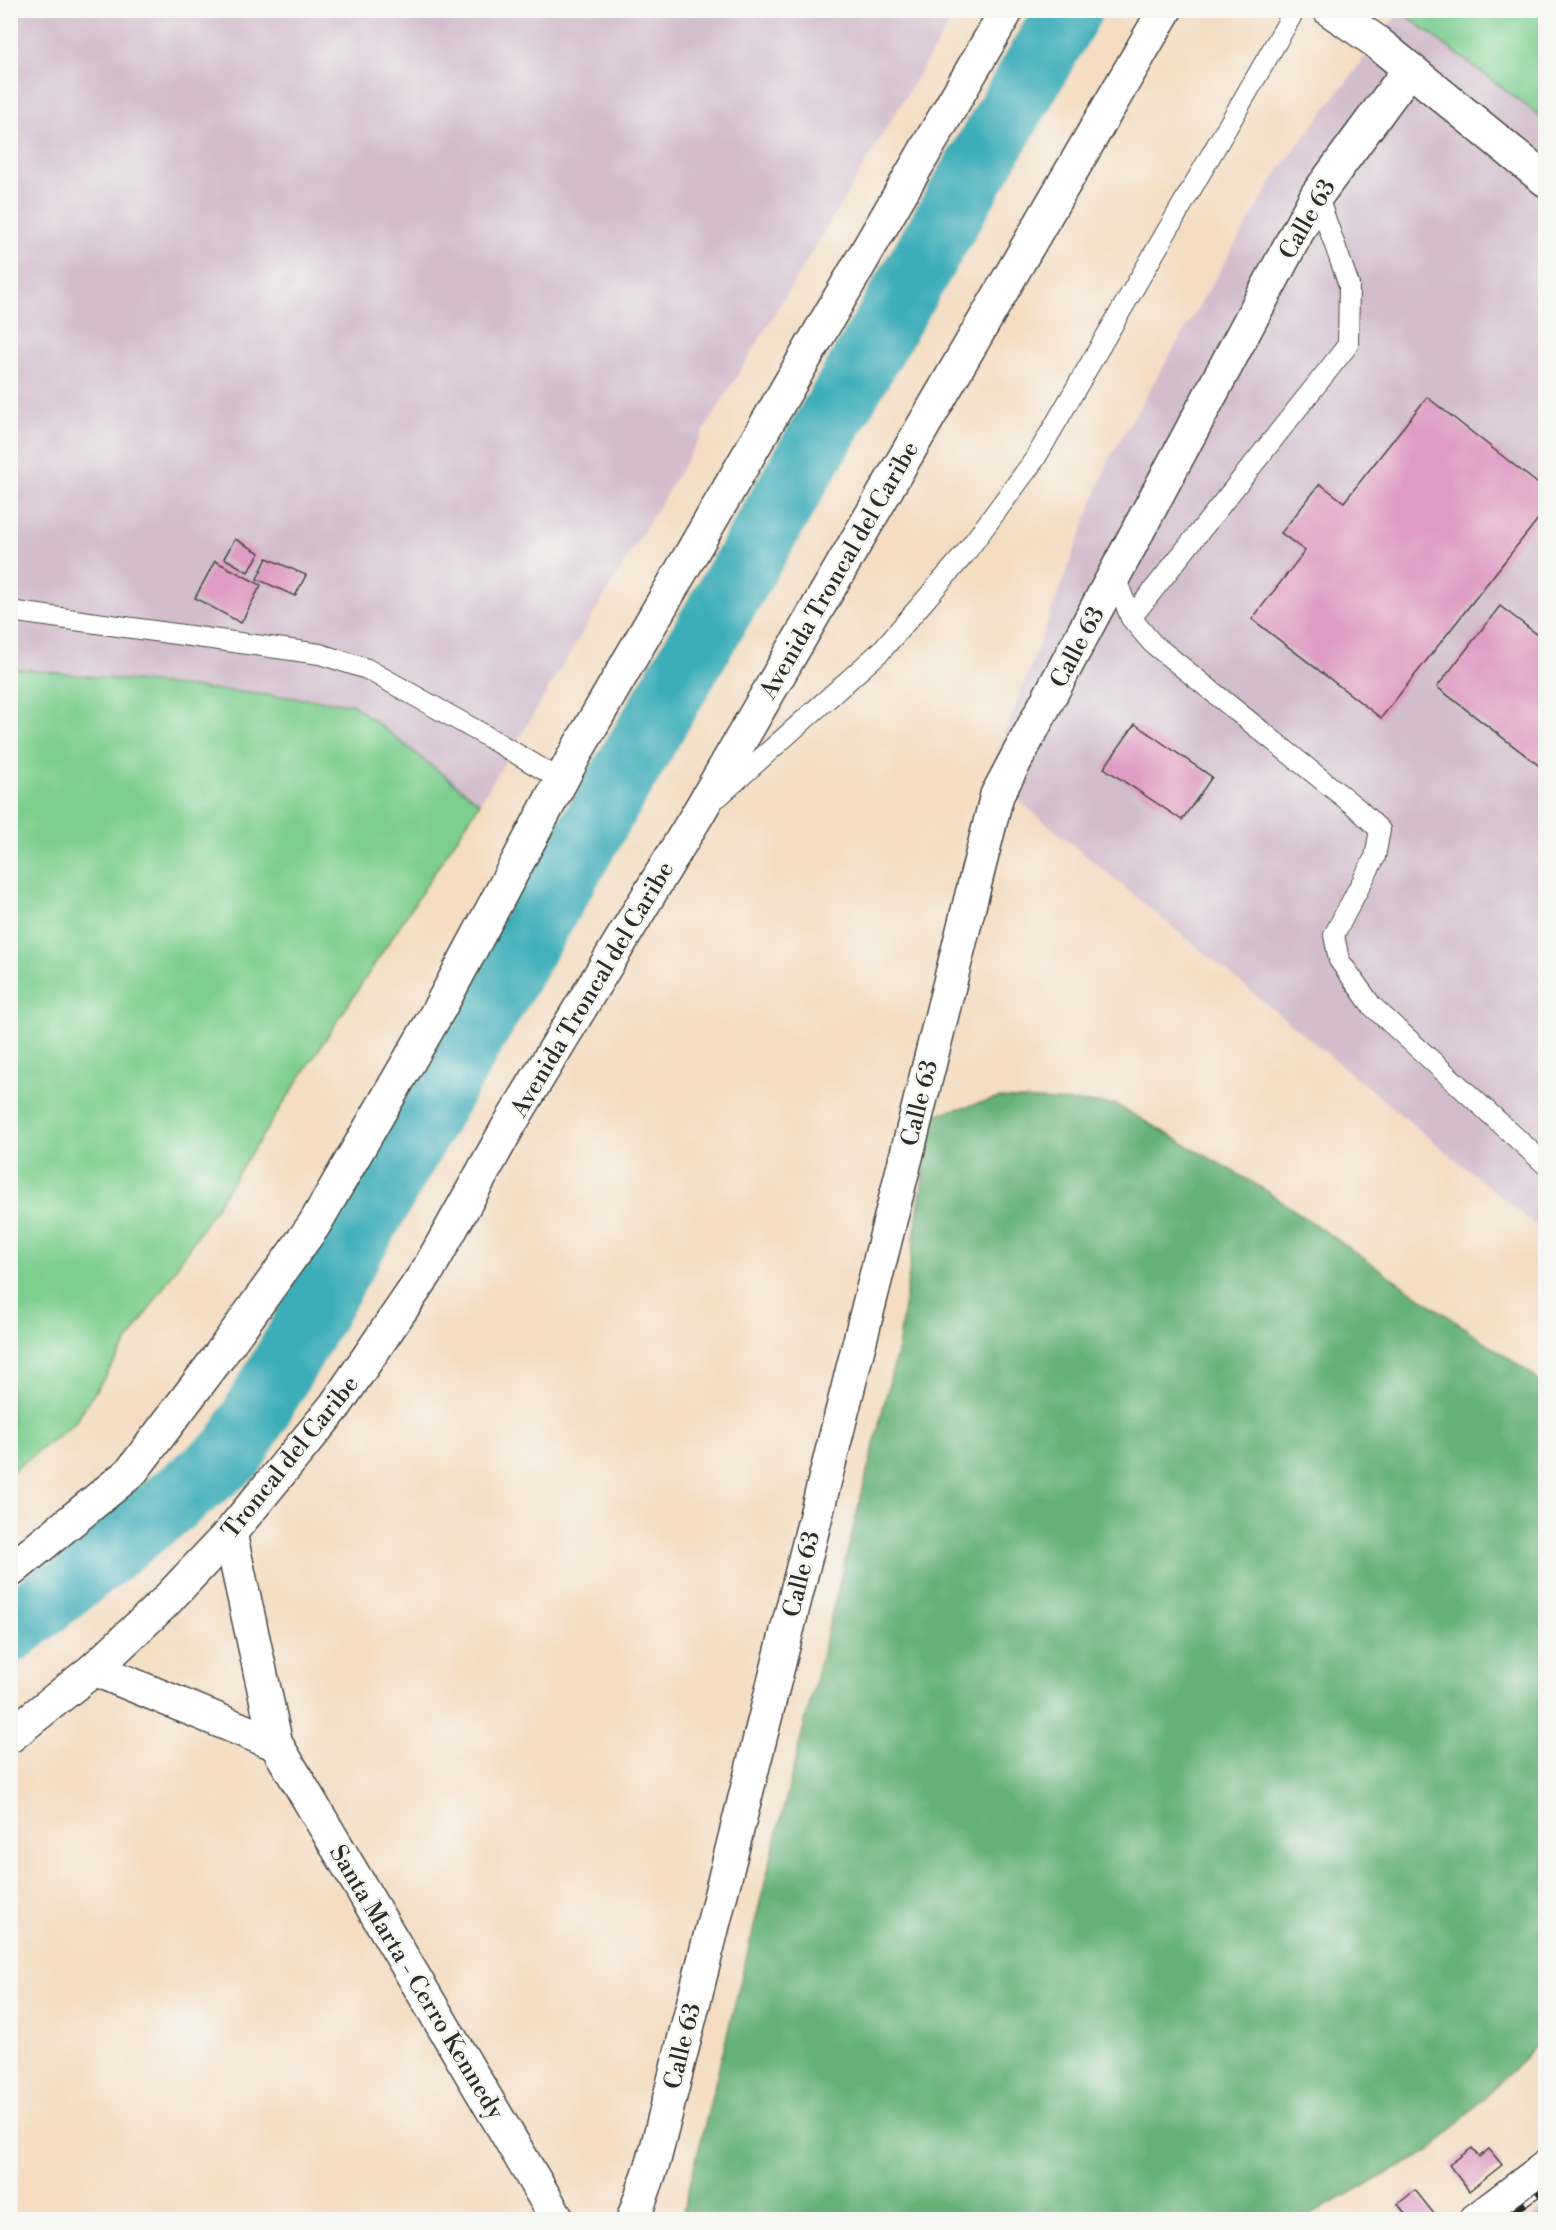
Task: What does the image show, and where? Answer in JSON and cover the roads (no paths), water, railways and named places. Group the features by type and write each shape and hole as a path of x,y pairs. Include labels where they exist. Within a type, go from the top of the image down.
{"main road":[{"path":"10,1571 130,1472 220,1355 314,1225 400,1080 561,780 1007,10"},
{"name":"Avenida Troncal del Caribe","path":"508,1127 696,817 1165,10"},
{"path":"1330,10 1374,40 1545,180"},
{"name":"Calle 63","path":"633,2220 654,2160 997,795 1317,195 1409,70"},
{"name":"Troncal del Caribe","path":"10,1736 94,1669 164,1603 230,1533 335,1406 428,1270 508,1127"},
{"name":"Santa Marta - Cerro Kennedy","path":"230,1533 276,1744 558,2220"},
{"path":"94,1669 276,1744"},
{"path":"1476,2220 1545,2166"}],"lane":[{"path":"696,817 881,651 964,555 1035,459 1295,10"},
{"path":"1131,618 1348,345 1349,285 1317,195"},
{"path":"1115,577 1131,618 1152,643 1357,808 1380,830 1375,857 1334,934 1339,960 1372,1006 1545,1165"},
{"path":"10,611 320,654 367,669 561,780"}],"waterway":[{"path":"10,1630 233,1453 545,910 1069,10"}],"railway":[{"path":"1503,2220 1546,2188"}]}
